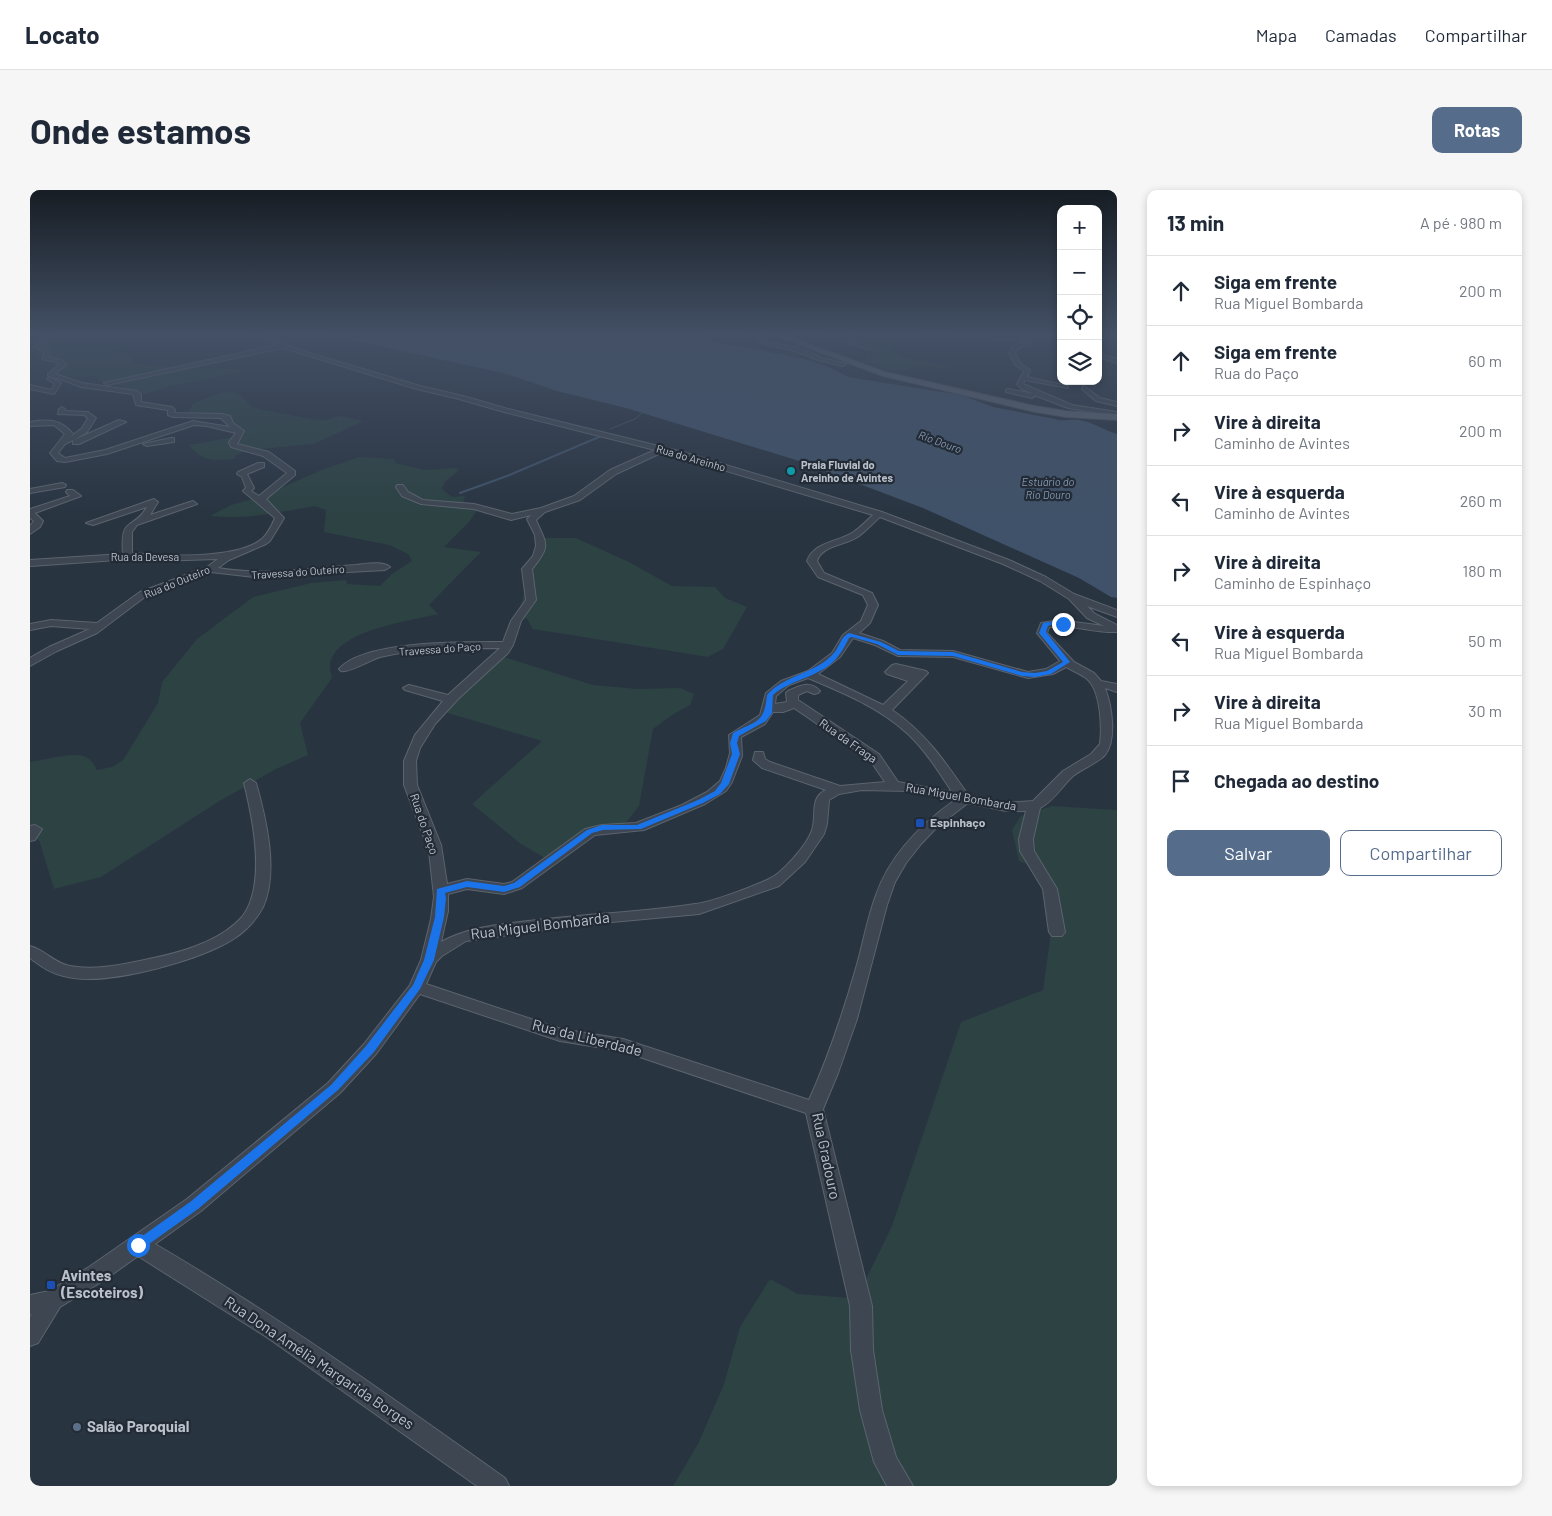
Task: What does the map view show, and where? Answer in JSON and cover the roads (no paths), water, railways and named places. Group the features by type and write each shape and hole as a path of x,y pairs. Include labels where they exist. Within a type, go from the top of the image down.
{"main road":[{"path":"976,395 1035,409 1113,415"}],"street":[{"path":"138,395 138,404 166,407 172,410 170,414 222,416 227,418 230,424 240,430 240,432"},
{"name":"Rua do Areinho","path":"453,395 514,413 662,450 879,514 1006,562 1044,579 1070,596 1117,614"},
{"path":"1034,395 1048,398"},
{"path":"1042,395 1070,407 1113,415"},
{"path":"1093,395 1098,400 1117,404"},
{"path":"62,410 60,412 86,414 92,418 90,424 80,434 56,448 54,453 60,459 65,460 171,440"},
{"path":"30,422 49,424"},
{"path":"38,423 62,424 69,434 64,442"},
{"path":"56,448 101,432 110,426 126,423"},
{"path":"108,452 193,423 207,424 240,432"},
{"path":"240,432 233,442 234,445 266,454 278,465 290,470 292,473 262,498 262,501"},
{"path":"400,487 403,493 414,500 468,506 511,517 577,498 613,472 662,450"},
{"name":"Rua do Outeiro","path":"30,663 53,649 88,634 143,594 210,569 230,556 263,542 280,518 262,501 248,493 247,491 250,488 245,476 241,474 261,465"},
{"path":"30,491 62,485"},
{"path":"30,531 39,521 30,512 77,496 70,492"},
{"path":"90,523 154,502 148,514 131,524 126,532 128,556"},
{"path":"131,524 193,504"},
{"name":"Rua do Paço","path":"429,960 442,898 434,845 417,807 409,774 414,749 426,726 504,651 508,644 518,617 531,600 530,576 527,569 535,560 541,548 542,540 531,519 545,508"},
{"path":"440,891 467,884 504,889 517,885 590,832 602,828 638,827 700,802 718,792 725,784 736,754 733,743 735,735 764,719 769,713 770,695 779,686 808,674 836,655 847,637 865,623 874,605 871,597 863,591 821,575 812,566 812,561 814,555 823,548 855,535 879,514"},
{"name":"Rua da Devesa","path":"30,563 128,556 154,558 230,556"},
{"name":"Travessa do Outeiro","path":"210,569 243,575 268,575 385,567"},
{"path":"1070,596 1091,616 1117,629"},
{"path":"30,627 51,623 99,626"},
{"name":"Rua Miguel Bombarda","path":"30,1305 53,1300 96,1274 194,1206 334,1088 370,1049 417,987 429,960 436,952 462,937 590,919 699,909 774,883 790,871 820,830 822,799 828,792 894,786 909,787 964,800 1006,807 1023,808 1034,806 1044,801 1069,773 1104,748 1108,740 1106,708 1097,684 1093,677 1067,662 1042,633 1045,625 1054,623 1087,629 1117,629"},
{"path":"852,634 879,643 898,653 953,654 1028,675 1049,672 1067,662"},
{"name":"Travessa do Paço","path":"345,669 362,659 415,648 508,644"},
{"path":"808,674 884,711 912,732 924,745 964,800"},
{"path":"884,711 915,679"},
{"path":"1097,684 1117,689"},
{"path":"769,708 783,708 794,704 792,692 808,687 814,691"},
{"path":"409,688 452,700"},
{"name":"Rua da Fraga","path":"794,704 875,757 894,786"},
{"name":"Rua Miguel Bombarda","path":"759,755 759,760 766,765 840,790"},
{"path":"30,951 51,966 80,974 144,966 178,958 230,935 247,921 254,910 263,876 262,841 256,803 250,783"},
{"name":"Rua Gradouro","path":"901,1486 886,1462 871,1410 862,1350 860,1306 814,1109 849,1021 881,898 893,872 915,841 940,816 964,800"},
{"path":"1034,806 1026,839 1027,850 1050,889 1057,932"},
{"name":"Rua da Liberdade","path":"417,987 560,1035 623,1045 814,1109"},
{"name":"Rua Dona Amélia Margarida Borges","path":"138,1245 203,1284 329,1368 497,1486"},
{"name":"Rua Miguel Bombarda","path":"30,1336 53,1300"}],"water":[{"name":"Estuário do Rio Douro","path":"575,395 962,395 993,407 1057,420 1089,422 1117,434 1117,598 1111,597 1079,578 923,508 796,460 626,408"}],"waterway":[{"path":"610,429 635,419 645,411"},
{"path":"460,493 507,476 599,437"}],"place":[{"name":"Praia Fluvial do Areinho de Avintes","path":"791,471"},
{"name":"Espinhaço","path":"920,823"},
{"name":"Avintes (Escoteiros)","path":"51,1285"},
{"name":"Salão Paroquial","path":"77,1427"}],"water label":[{"name":"Rio Douro","path":"940,442"}]}
